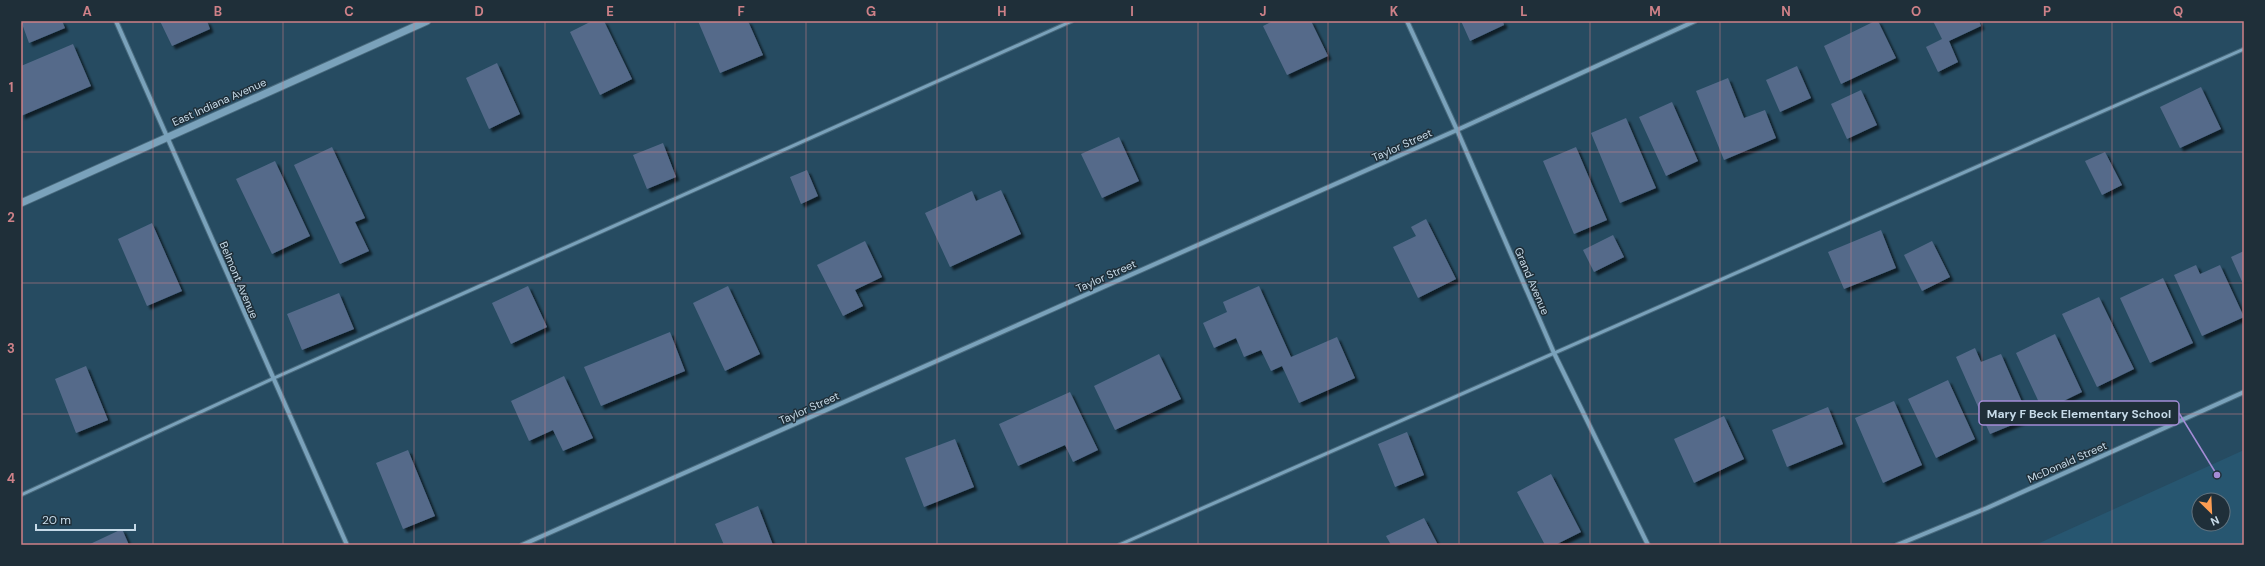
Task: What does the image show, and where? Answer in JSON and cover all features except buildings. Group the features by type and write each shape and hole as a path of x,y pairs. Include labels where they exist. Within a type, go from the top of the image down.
{"street":[{"name":"Belmont Avenue","path":"116,21 272,379 347,545"},
{"name":"East Indiana Avenue","path":"21,203 426,21"},
{"name":"Grand Avenue","path":"1407,21 1458,130 1554,353 1648,545"},
{"name":"Taylor Street","path":"522,545 1458,130 1695,21"},
{"name":"McDonald Street","path":"1897,545 1987,508 2244,392"}],"lane":[{"path":"21,495 272,379 1072,21"},
{"path":"1119,545 2244,49"}],"shaded area":[{"path":"2244,450 2244,545 2035,545"}],"place":[{"name":"Mary F Beck Elementary School","path":"2217,475"}]}
